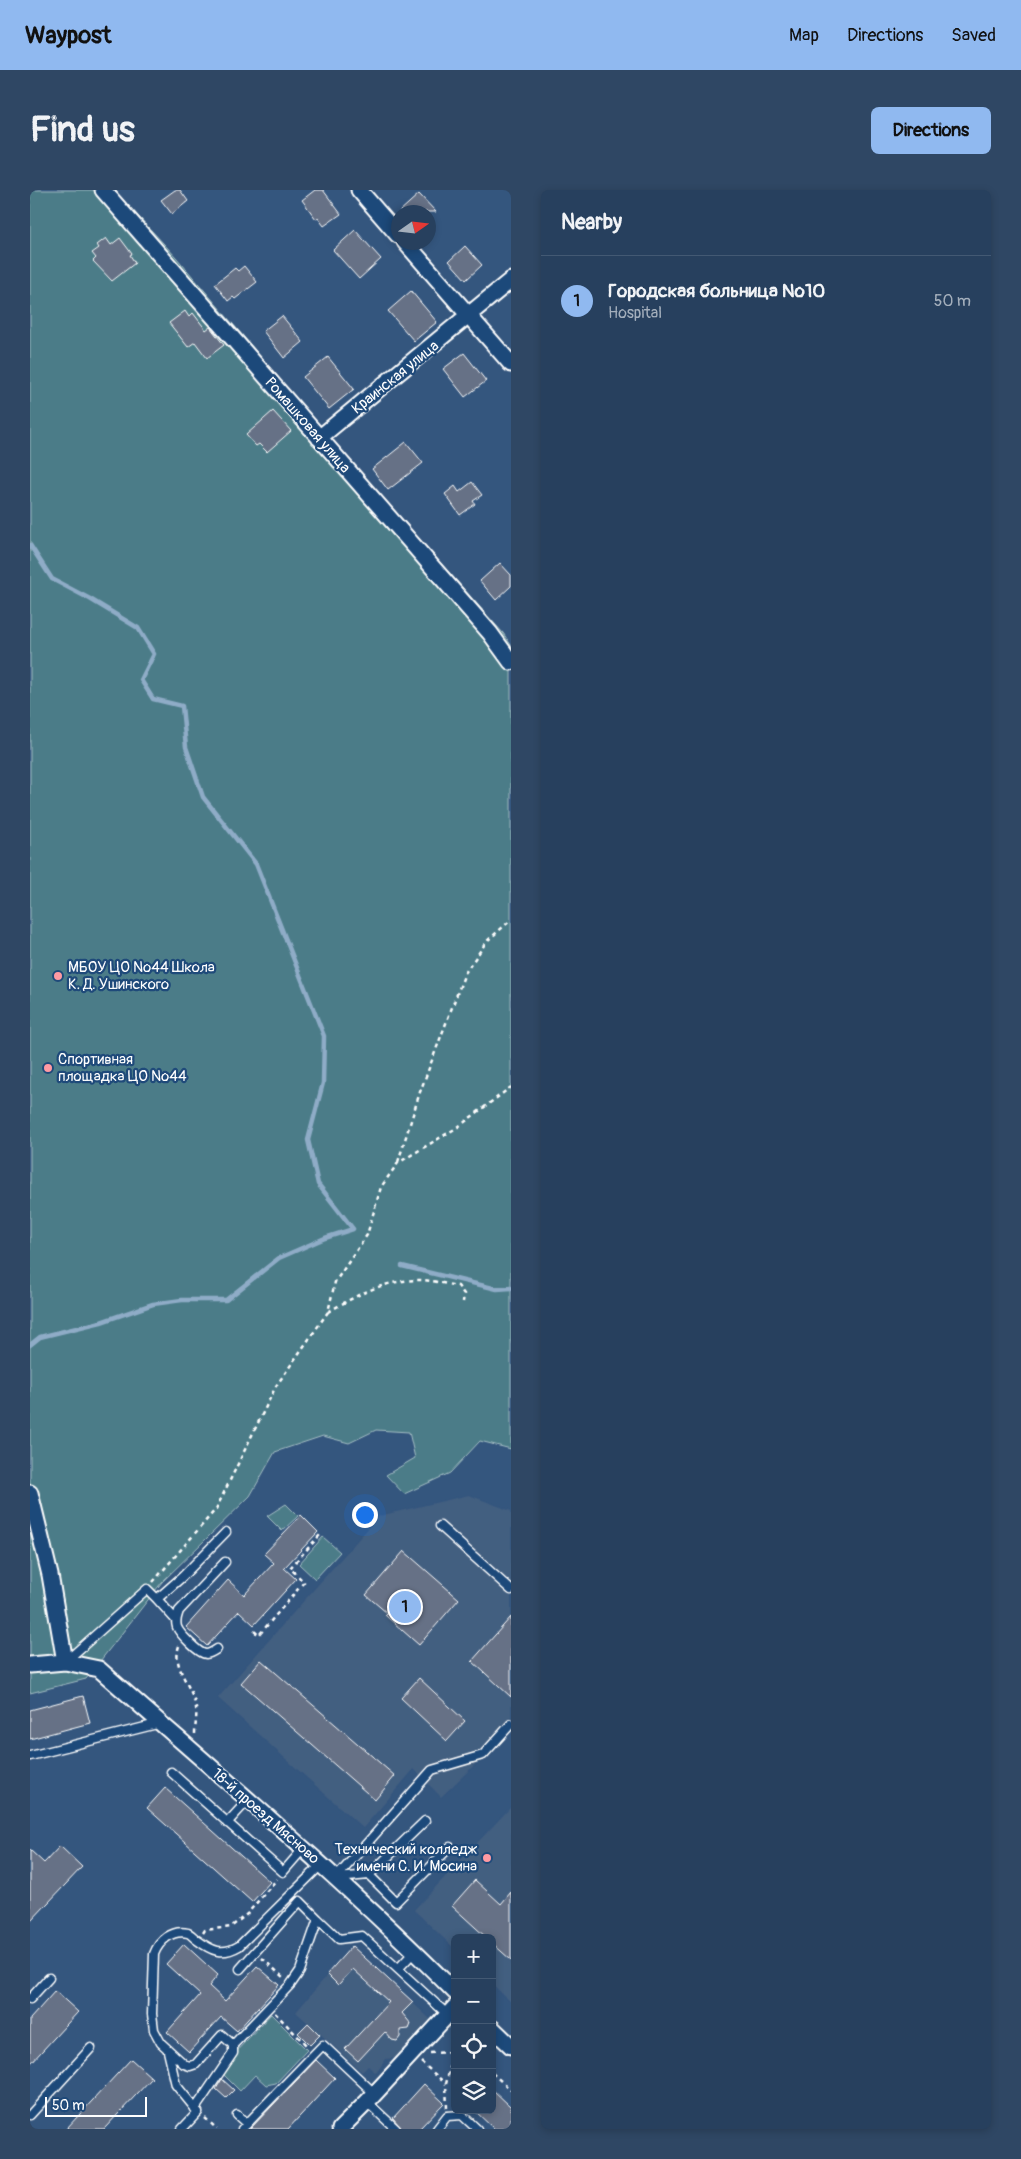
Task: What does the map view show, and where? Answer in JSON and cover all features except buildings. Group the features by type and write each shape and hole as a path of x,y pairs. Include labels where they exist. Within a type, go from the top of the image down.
{"street":[{"name":"Ромашковая улица","path":"102,190 490,633 511,662"},
{"path":"359,190 391,227"},
{"path":"412,250 511,364"},
{"name":"Краинская улица","path":"320,438 470,316 511,280"},
{"path":"30,1493 50,1575 65,1662"},
{"name":"18-й проезд Мясново","path":"30,1665 65,1662 99,1669 322,1864 415,1951 451,1988"},
{"path":"340,2129 451,2011"},
{"path":"496,2032 511,2046"}],"lane":[{"path":"440,1526 511,1590"},
{"path":"157,1599 182,1577 226,1532"},
{"path":"175,1619 179,1611 225,1562"},
{"path":"65,1662 147,1589 175,1619 177,1628 185,1638 202,1653 207,1654 217,1649"},
{"path":"30,1756 161,1723"},
{"path":"336,1878 432,1770 483,1755 511,1724"},
{"path":"171,1772 283,1872 303,1849"},
{"path":"227,1823 248,1800"},
{"path":"336,1878 369,1875 425,1821"},
{"path":"369,1875 396,1902 450,1847"},
{"path":"233,2045 222,2035 196,2064 190,2066 184,2064 161,2043 154,2030 152,2014 154,1954 161,1941 179,1933 188,1933 210,1950 221,1953 230,1951 239,1946 322,1864"},
{"path":"240,1970 300,1901 339,1939 362,1936 398,1970 451,2009"},
{"path":"182,2129 197,2110 233,2053 233,2045 291,1984 300,1971 318,1919"},
{"path":"398,1970 415,1951"},
{"path":"30,1999 49,1978"},
{"path":"237,2115 245,2127 323,2045 396,2129"},
{"path":"30,2114 91,2048"},
{"path":"168,2051 176,2085 197,2110"},
{"path":"437,2129 447,2116 462,2115 477,2129"}],"path":[{"path":"147,1589 216,1509 276,1386 328,1312 335,1282 368,1235 380,1187 398,1163 420,1092 465,973 487,941 511,920"},
{"path":"398,1163 458,1127 511,1087"},
{"path":"328,1312 359,1294 387,1283 420,1280 458,1286 464,1294 463,1302"},
{"path":"254,1631 259,1635 304,1582 290,1568 320,1535"},
{"path":"185,1638 180,1644 177,1657 196,1704 195,1753"},
{"path":"197,1940 205,1930 231,1927 247,1914 283,1872"},
{"path":"256,1951 291,1984"},
{"path":"269,2007 314,2053"},
{"path":"447,2116 446,2084 454,2052 453,2024"},
{"path":"411,2054 446,2084"},
{"path":"496,2077 511,2090"},
{"path":"197,2110 217,2129"}],"shaded area":[{"path":"469,1495 511,1511 511,1730 441,1797 414,1769 363,1828 218,1698 379,1516"},
{"name":"Технический колледж имени С. И. Мосина","path":"511,1807 511,2002 496,1988 496,1934 451,1934 451,1945 414,1910"},
{"path":"352,1946 430,2019 395,2058 386,2059 376,2073 368,2066 362,2072 296,2012"}],"green space":[{"path":"30,190 114,190 176,257 334,443 503,633 511,645 511,1449 480,1441 450,1473 404,1494 386,1475 415,1458 409,1432 376,1430 349,1443 323,1436 275,1452 250,1496 162,1582 86,1679 30,1693"},
{"path":"286,1504 298,1516 282,1531 267,1516"},
{"path":"323,1537 340,1552 315,1579 299,1564"},
{"path":"271,2014 307,2050 276,2083 266,2085 255,2075 240,2091 219,2070"}],"waterway":[{"path":"30,545 52,579 138,628 154,654 141,680 153,699 182,706 186,747 203,797 256,864 324,1036 323,1083 308,1140 318,1184 353,1229 325,1238 279,1258 226,1300 182,1300 153,1304 101,1322 40,1337 30,1345"},
{"path":"402,1266 497,1289 511,1288"}],"place":[{"name":"МБОУ ЦО №44 Школа К. Д. Ушинского","path":"58,976"},
{"name":"Спортивная площадка ЦО №44","path":"48,1068"},
{"name":"Городская больница №10","path":"405,1607"},
{"name":"Технический колледж имени С. И. Мосина","path":"487,1858"}]}
